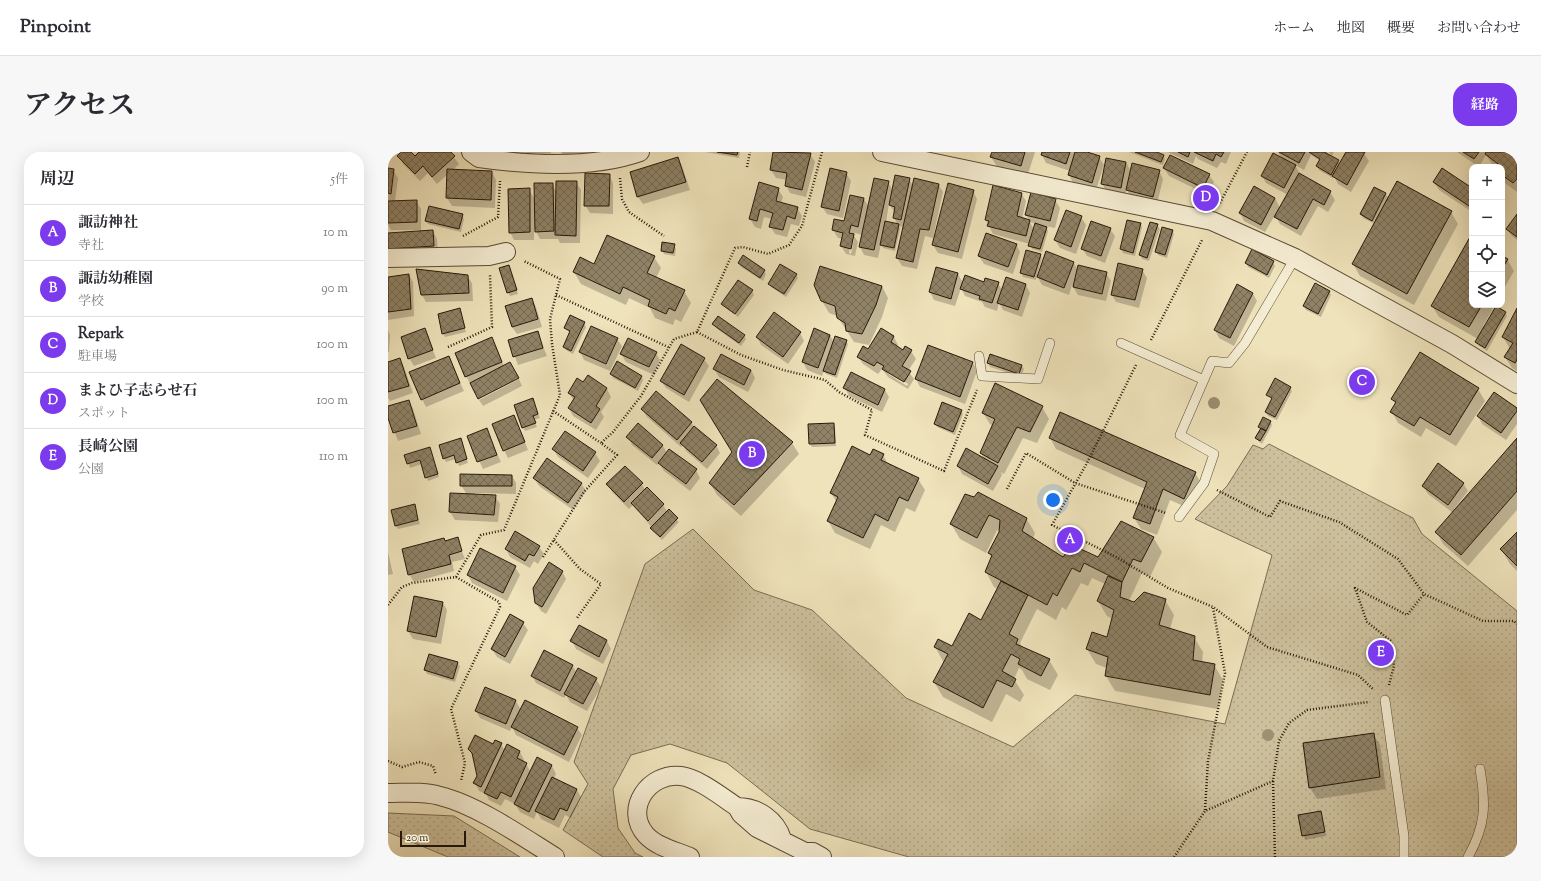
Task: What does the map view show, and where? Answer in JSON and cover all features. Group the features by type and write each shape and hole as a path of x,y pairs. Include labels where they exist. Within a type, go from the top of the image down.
{"street":[{"path":"471,152 479,158 500,161 542,163 619,160 640,152"},
{"path":"882,152 1215,215 1452,344 1517,384"},
{"path":"388,258 451,257 497,254"},
{"path":"690,857 660,845 645,834 638,818 636,810 637,804 650,784 659,779 681,776 695,780 737,807 741,814 757,828 806,854 813,852 822,857"},
{"path":"388,793 439,795 457,801 555,857"}],"lane":[{"path":"1179,518 1204,483 1214,454 1180,435 1212,361 1229,363 1245,343 1295,258"},
{"path":"979,356 982,376 1038,379 1050,343"},
{"path":"1121,343 1204,380"},
{"path":"1385,700 1404,836 1404,857"},
{"path":"1468,857 1474,847 1484,813 1484,792 1480,769"}],"path":[{"path":"747,166 750,152"},
{"path":"697,332 735,248 743,247 768,254 789,245 802,226 822,152"},
{"path":"1215,215 1247,152"},
{"path":"619,160 622,199 629,212 664,236"},
{"path":"451,257 450,248 453,241 498,217 500,161"},
{"path":"1162,315 1202,238"},
{"path":"448,347 492,327 497,254 560,279 550,319 552,344 560,395 504,530 481,535 456,577"},
{"path":"556,295 668,347"},
{"path":"601,443 613,432 641,396 674,339 697,332 741,355 783,370 825,380 839,392 872,410 865,435 944,471 982,376"},
{"path":"1134,369 1075,484 1052,525 1116,557 1168,588 1213,608 1267,647 1358,675 1385,700"},
{"path":"542,557 584,492 617,455 553,411"},
{"path":"1007,489 1026,453 1075,484 1179,518"},
{"path":"1204,483 1270,517 1280,501 1339,522 1398,559 1424,594 1482,621 1514,621 1517,624"},
{"path":"554,540 580,569 601,584 577,618"},
{"path":"388,605 402,586 412,582 456,577 499,602 500,607 451,708 465,762 457,801"},
{"path":"1385,700 1394,666 1392,642 1367,622 1355,588 1407,615 1424,594"},
{"path":"1174,857 1205,811 1208,761 1225,673 1213,608"},
{"path":"1275,857 1273,781 1279,741 1289,723 1307,710 1385,700"},
{"path":"388,761 402,767 419,762 434,766 439,795"},
{"path":"1205,811 1273,781"}],"shaded area":[{"path":"1269,444 1413,518 1422,534 1517,611 1517,857 909,857 810,829 727,763 670,744 631,755 613,789 618,828 635,853 643,857 603,857 563,830 588,784 574,762 645,564 693,529 754,590 812,610 906,698 1013,747 1075,695 1225,724 1272,555 1195,519 1227,486 1253,445 1263,449"},
{"path":"388,813 454,816 520,857 448,857 388,832"}],"building":[{"path":"401,152 411,152 415,156 419,152 451,152 455,156 432,177 423,166 415,174 397,156"},
{"path":"717,152 738,152 737,155"},
{"path":"773,152 811,153 802,190 785,186 787,173 770,170"},
{"path":"992,152 1025,152 1021,166 990,157"},
{"path":"1042,152 1070,152 1066,164 1041,155"},
{"path":"1075,152 1087,152 1100,156 1092,183 1068,175"},
{"path":"1135,152 1157,152 1164,155 1161,162"},
{"path":"1178,152 1190,152 1188,157"},
{"path":"1194,152 1224,152 1221,157 1216,154 1213,161"},
{"path":"1279,152 1305,152 1299,163"},
{"path":"1309,152 1324,152 1339,160 1331,175 1316,166 1320,159"},
{"path":"1346,152 1365,152 1347,185 1332,176"},
{"path":"1463,152 1479,152 1474,159"},
{"path":"1486,152 1517,152 1517,179 1513,183 1505,177 1505,164 1498,164 1485,154"},
{"path":"1273,153 1296,165 1284,188 1261,176"},
{"path":"1170,155 1210,174 1203,188 1163,168"},
{"path":"678,157 686,182 637,197 630,172"},
{"path":"1106,158 1126,162 1121,188 1101,184"},
{"path":"1132,163 1160,170 1153,197 1126,190"},
{"path":"388,168 394,169 391,194 388,193"},
{"path":"830,168 847,172 839,211 821,207"},
{"path":"1442,168 1469,186 1469,206 1433,182"},
{"path":"447,169 492,171 491,200 446,198"},
{"path":"585,173 610,174 609,206 584,206"},
{"path":"1299,173 1331,191 1324,205 1313,199 1297,229 1274,217"},
{"path":"895,175 910,178 901,220 893,218 895,207 889,205"},
{"path":"874,178 889,181 874,250 859,247"},
{"path":"914,178 939,184 929,230 920,229 913,262 896,258"},
{"path":"556,181 577,181 576,236 555,235"},
{"path":"1397,181 1452,211 1407,294 1352,264"},
{"path":"759,182 779,188 776,201 798,207 795,219 787,216 783,230 769,227 773,213 760,209 757,221 749,219"},
{"path":"534,183 553,183 554,231 535,232"},
{"path":"948,183 974,190 958,252 932,245"},
{"path":"993,185 1022,193 1017,216 1030,220 1026,236 987,226 989,221 985,220"},
{"path":"1254,186 1275,198 1261,225 1239,213"},
{"path":"1374,187 1386,193 1372,221 1360,214"},
{"path":"530,188 530,232 509,233 508,189"},
{"path":"1031,192 1056,199 1050,221 1025,215"},
{"path":"850,195 864,198 858,227 851,225 849,233 854,234 851,249 840,246 843,233 832,230 834,219 844,221"},
{"path":"417,200 417,222 388,223 388,201"},
{"path":"429,206 463,214 459,229 425,221"},
{"path":"1066,210 1082,216 1071,247 1054,240"},
{"path":"1517,214 1517,237 1506,229"},
{"path":"1127,220 1141,223 1133,253 1120,249"},
{"path":"885,221 899,224 894,248 880,245"},
{"path":"1091,221 1111,228 1101,256 1081,249"},
{"path":"1150,222 1158,224 1147,258 1139,255"},
{"path":"1035,223 1047,227 1040,249 1028,246"},
{"path":"1162,227 1173,230 1165,255 1155,252"},
{"path":"433,230 434,246 388,249 388,233"},
{"path":"986,233 1017,244 1008,267 978,256"},
{"path":"607,235 655,256 647,273 685,290 675,311 669,308 666,314 648,306 650,300 623,287 620,294 573,272 580,257 594,264"},
{"path":"1469,239 1469,308 1480,308 1469,327 1431,306"},
{"path":"662,242 675,244 673,253 661,251"},
{"path":"1252,249 1274,261 1267,275 1245,263"},
{"path":"1026,250 1041,254 1034,277 1020,273"},
{"path":"1046,251 1074,262 1064,288 1037,277"},
{"path":"743,255 765,270 760,278 738,263"},
{"path":"1118,263 1143,269 1135,300 1111,295"},
{"path":"780,264 797,274 784,294 768,284"},
{"path":"509,265 517,290 507,293 499,268"},
{"path":"1078,265 1107,272 1102,294 1073,287"},
{"path":"820,266 882,286 876,305 862,334 846,331 845,323 837,318 835,306 821,301 814,285"},
{"path":"936,267 958,273 951,299 929,292"},
{"path":"416,269 468,275 469,293 421,295"},
{"path":"409,274 411,309 388,312 388,277"},
{"path":"965,275 984,282 985,278 999,282 992,303 979,299 980,296 960,289"},
{"path":"1006,277 1026,284 1018,310 997,303"},
{"path":"738,280 753,290 735,314 721,304"},
{"path":"1315,283 1330,291 1318,314 1303,306"},
{"path":"1237,284 1253,293 1230,338 1214,330"},
{"path":"532,298 538,319 512,327 505,306"},
{"path":"460,308 465,328 442,334 438,314"},
{"path":"1495,308 1499,308 1506,312 1485,348 1475,342"},
{"path":"1517,308 1517,360 1515,363 1504,357 1513,343 1502,337"},
{"path":"774,312 801,332 783,357 756,337"},
{"path":"570,315 585,322 571,351 563,347 570,331 564,328"},
{"path":"718,316 745,335 739,343 712,324"},
{"path":"591,326 618,338 606,364 579,352"},
{"path":"425,328 433,350 408,359 401,337"},
{"path":"814,328 830,335 818,368 802,362"},
{"path":"881,328 894,336 891,342 903,350 905,346 912,350 902,366 911,371 904,382 882,369 884,366 877,362 874,366 857,357 863,346 868,349"},
{"path":"538,331 543,348 513,357 508,340"},
{"path":"835,336 847,340 835,375 823,371"},
{"path":"492,337 502,362 465,377 455,353"},
{"path":"628,338 657,352 649,367 620,354"},
{"path":"681,344 705,358 684,395 660,381"},
{"path":"928,345 973,362 960,397 915,379"},
{"path":"1420,352 1479,388 1450,435 1420,417 1414,426 1390,412 1396,402 1391,399"},
{"path":"721,354 751,370 744,385 713,369"},
{"path":"990,354 1022,365 1019,374 987,363"},
{"path":"449,356 460,383 421,400 409,372"},
{"path":"400,358 409,386 388,392 388,362"},
{"path":"617,361 642,376 635,388 610,374"},
{"path":"510,362 519,378 478,399 470,383"},
{"path":"851,372 885,389 878,405 843,388"},
{"path":"588,375 607,388 596,406 600,409 591,423 568,408 575,397 568,393 577,378 583,382"},
{"path":"1275,378 1291,387 1275,417 1265,412 1272,398 1266,395"},
{"path":"717,379 793,442 734,505 709,483 732,452 700,400"},
{"path":"995,383 1043,406 1030,432 1017,427 998,463 980,453 995,419 982,413"},
{"path":"656,391 692,422 677,440 641,409"},
{"path":"1494,392 1517,408 1517,411 1501,433 1477,416"},
{"path":"533,398 538,414 533,416 536,423 522,428 514,405"},
{"path":"409,400 417,426 393,433 388,418 388,406"},
{"path":"942,402 962,410 953,432 934,424"},
{"path":"1060,412 1196,472 1184,499 1163,489 1150,524 1133,518 1147,482 1049,438"},
{"path":"514,415 525,442 503,451 492,424"},
{"path":"1263,417 1271,421 1266,431 1258,427"},
{"path":"638,423 663,445 652,458 626,437"},
{"path":"834,423 835,443 809,444 808,424"},
{"path":"694,426 717,445 702,462 680,443"},
{"path":"487,428 497,455 477,462 467,436"},
{"path":"1261,428 1266,431 1260,441 1255,438"},
{"path":"565,431 596,452 583,471 552,449"},
{"path":"461,438 467,459 456,463 454,455 443,459 439,445"},
{"path":"1517,438 1517,491 1461,555 1435,532"},
{"path":"852,446 870,455 873,449 884,454 881,460 919,478 908,501 899,497 888,521 875,514 863,538 827,521 838,497 830,493"},
{"path":"430,447 438,474 425,478 420,460 407,464 404,455"},
{"path":"966,448 998,466 988,484 957,466"},
{"path":"669,449 697,469 686,484 658,463"},
{"path":"547,458 582,483 568,503 533,478"},
{"path":"1438,463 1464,483 1448,505 1422,486"},
{"path":"625,466 643,483 624,502 606,484"},
{"path":"460,474 512,475 512,486 460,486"},
{"path":"647,487 664,504 648,521 631,503"},
{"path":"978,492 1027,518 1022,531 1063,557 1072,545 1098,557 1121,521 1154,537 1141,562 1133,559 1122,582 1084,563 1080,572 1072,568 1057,596 1053,593 1047,605 985,572 992,555 988,553 999,532 1000,520 989,515 977,538 950,524 965,494 974,497"},
{"path":"450,493 496,495 494,515 449,512"},
{"path":"415,504 418,520 395,526 391,510"},
{"path":"669,509 678,518 660,537 650,528"},
{"path":"515,531 540,546 534,556 529,554 525,561 505,549"},
{"path":"1517,532 1517,566 1500,549"},
{"path":"458,537 462,551 449,555 451,564 408,575 402,549 444,538 445,541"},
{"path":"480,548 516,566 503,593 467,575"},
{"path":"549,562 563,571 542,607 535,603 533,588"},
{"path":"1108,576 1122,582 1120,597 1134,602 1144,592 1166,599 1159,625 1195,636 1193,660 1215,664 1210,695 1105,676 1108,657 1086,649 1092,632 1107,637 1114,610 1097,601"},
{"path":"1001,581 1028,595 1009,634 1018,639 1016,644 1050,659 1041,676 1018,664 1020,659 1011,654 1002,671 1016,679 1012,687 997,680 983,708 933,682 948,654 934,647 938,639 952,646 969,613 981,620"},
{"path":"414,596 443,602 436,637 407,631"},
{"path":"510,614 524,622 505,657 491,649"},
{"path":"579,625 607,640 599,657 570,641"},
{"path":"544,650 573,665 560,691 531,676"},
{"path":"429,654 458,662 453,679 424,670"},
{"path":"578,668 597,678 583,704 564,694"},
{"path":"485,687 516,700 506,724 475,711"},
{"path":"525,700 578,727 564,755 511,727"},
{"path":"1374,733 1380,777 1309,788 1303,743"},
{"path":"475,735 493,744 495,740 502,743 481,787 473,783 477,776 472,753 468,749"},
{"path":"507,744 520,751 517,758 527,763 511,797 501,792 497,799 484,793"},
{"path":"537,757 552,765 529,812 514,804"},
{"path":"552,777 577,789 567,811 560,808 554,820 535,811"},
{"path":"1321,811 1325,832 1302,836 1298,815"}],"place":[{"name":"まよひ子志らせ石","path":"1206,198"},
{"name":"Repark","path":"1362,382"},
{"name":"諏訪幼稚園","path":"752,454"},
{"name":"諏訪神社","path":"1070,540"},
{"name":"長崎公園","path":"1381,653"}]}
